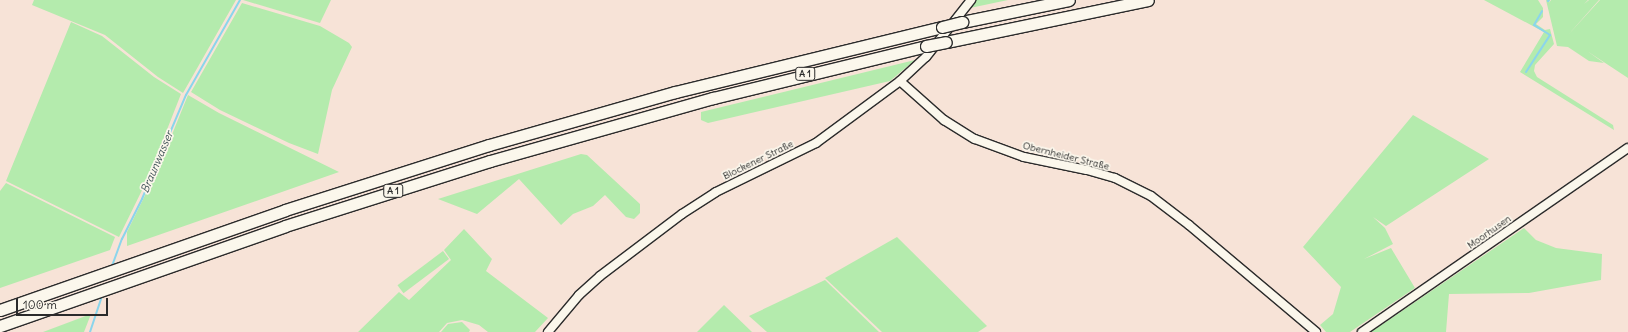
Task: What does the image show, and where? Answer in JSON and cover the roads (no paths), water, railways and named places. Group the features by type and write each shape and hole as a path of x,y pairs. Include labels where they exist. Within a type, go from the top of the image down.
{"highway":[{"name":"A 1","path":"0,310 404,171 671,93 962,22 1069,0"},
{"name":"A 1","path":"0,326 408,186 682,106 926,46 1148,0"}],"street":[{"name":"Blockener Straße","path":"548,332 579,295 600,276 688,210 716,192 816,142 900,81 926,57 970,0"},
{"name":"Obernheider Straße","path":"900,81 944,120 975,139 1024,157 1088,170 1115,178 1151,196 1189,225 1316,332"},
{"name":"Moorhusen","path":"1362,332 1628,148"}],"waterway":[{"name":"Braunwasser","path":"112,266 122,239 142,199 186,95 240,0"},
{"path":"1526,72 1550,35 1534,25 1542,11"},
{"name":"Braunwasser","path":"90,332 103,293"}]}
